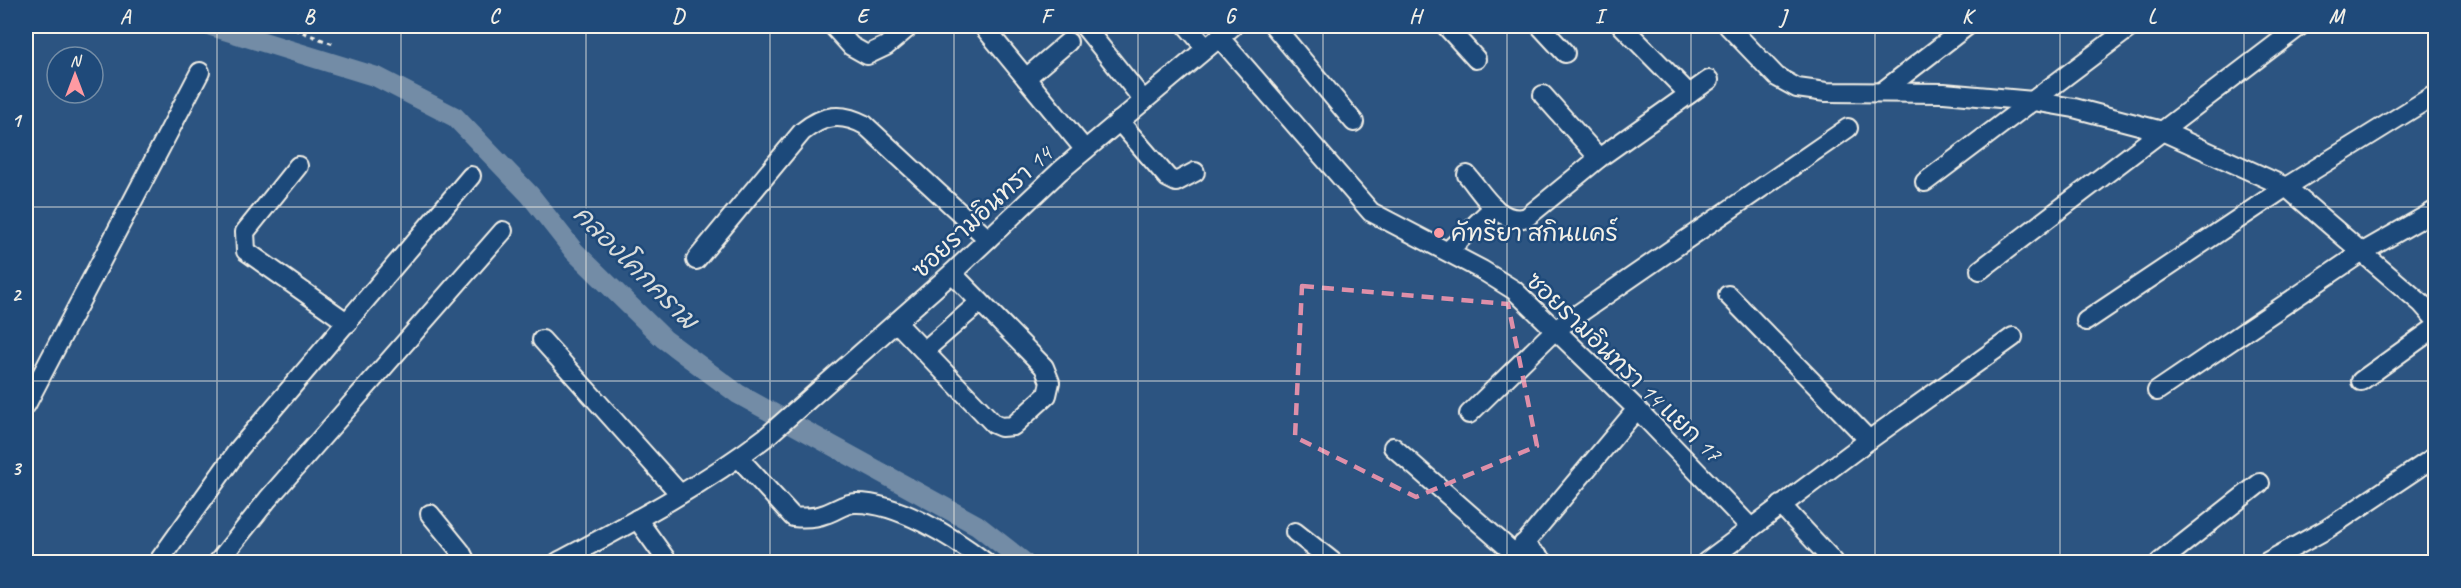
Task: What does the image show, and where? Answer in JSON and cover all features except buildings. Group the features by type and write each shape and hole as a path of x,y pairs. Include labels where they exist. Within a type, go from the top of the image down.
{"street":[{"path":"833,26 851,46 867,54 886,46 910,26"},
{"path":"983,26 1085,150"},
{"path":"1084,26 1144,101"},
{"name":"ซอยรามอินทรา 14 แยก 17","path":"1186,26 1220,37 1371,212 1401,230 1448,251 1514,290 1637,409 1751,528"},
{"path":"1274,26 1354,122"},
{"path":"1446,26 1476,58"},
{"path":"1540,26 1565,53"},
{"path":"1622,26 1689,94"},
{"path":"1728,26 1777,77 1797,88 1826,92 1883,91 1977,95 2033,101 2074,108 2162,131 2273,181 2422,304 2436,320"},
{"path":"1883,91 1968,26"},
{"path":"1925,182 2132,26"},
{"path":"1980,270 2300,26"},
{"name":"ซอยรามอินทรา 14","path":"558,562 680,494 739,458 766,437 897,323 1085,150 1220,37"},
{"path":"1026,78 1068,42"},
{"path":"26,405 200,72"},
{"path":"1467,175 1504,217 1516,221 1527,217 1599,158 1709,80"},
{"path":"2086,321 2273,181 2436,94"},
{"path":"1543,95 1599,158"},
{"path":"696,260 802,132 816,120 830,116 851,117 865,125 988,239"},
{"path":"1119,122 1168,178 1176,183 1195,172"},
{"path":"1469,414 1555,330 1848,128"},
{"path":"298,166 245,232 244,246 246,251 348,323"},
{"path":"158,562 238,450 471,176"},
{"path":"1448,251 1494,207"},
{"path":"2157,391 2361,253 2436,210"},
{"path":"218,562 268,499 503,231"},
{"path":"897,323 989,420 1001,427 1013,426 1047,395 1050,382 1044,368 952,273"},
{"path":"1728,295 1869,440"},
{"path":"925,350 980,302"},
{"path":"2361,381 2436,327"},
{"path":"1706,562 1869,440 2013,337"},
{"path":"542,340 680,494"},
{"path":"1516,554 1637,409"},
{"path":"1394,447 1516,554 1544,562"},
{"path":"2267,562 2327,529 2436,456"},
{"path":"739,458 793,517 823,515 854,503 875,505 899,513 959,542 985,562"},
{"path":"2160,562 2260,483"},
{"path":"1781,505 1829,561"},
{"path":"430,514 461,552 466,562"},
{"path":"637,519 668,562"},
{"path":"1295,532 1333,562"}],"path":[{"path":"286,26 333,44"}],"highlighted area":[{"path":"1302,286 1508,304 1537,446 1416,497 1295,437"}],"waterway":[{"name":"คลองโคกคราม","path":"211,26 377,77 455,117 530,195 574,251 664,339 738,394 977,525 1024,562"}],"place":[{"name":"คัทรียา สกินแคร์","path":"1439,233"}]}
